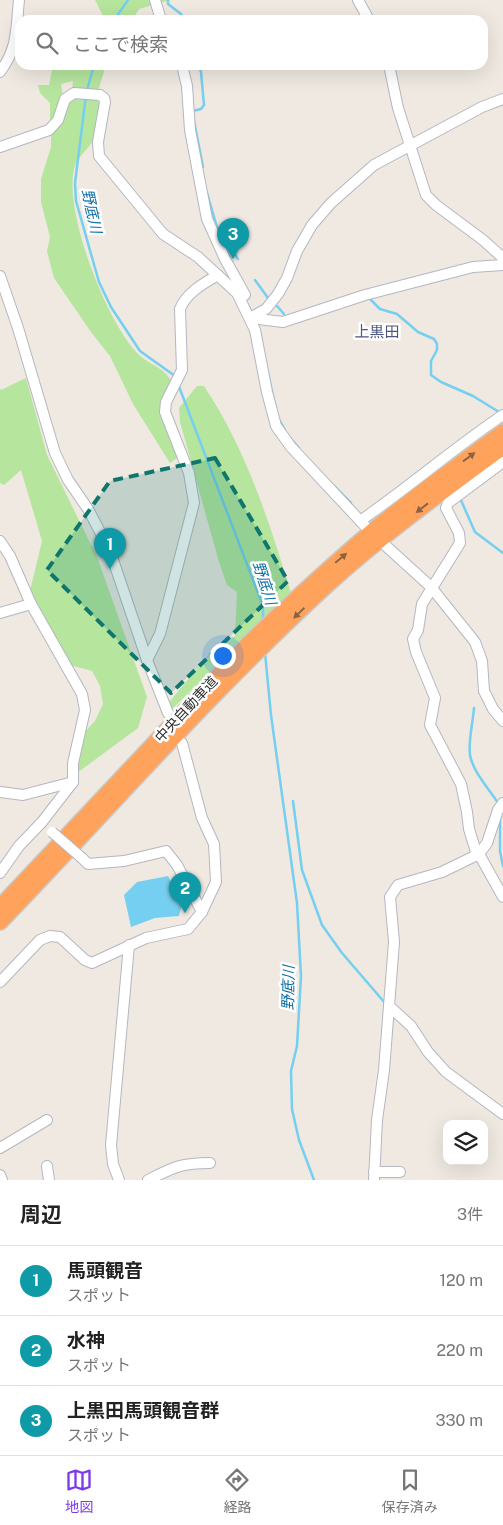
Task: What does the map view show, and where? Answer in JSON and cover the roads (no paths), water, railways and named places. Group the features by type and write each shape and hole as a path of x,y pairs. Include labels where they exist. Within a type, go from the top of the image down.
{"highway":[{"name":"中央自動車道","path":"0,922 250,651 279,614 392,515 503,432"},
{"name":"中央自動車道","path":"0,907 250,651 281,630 328,585 384,537 503,447"}],"street":[{"path":"18,15 19,0"},
{"path":"155,0 160,15"},
{"path":"358,0 366,15"},
{"path":"0,72 15,45"},
{"path":"183,70 186,86 187,113 207,219 225,259 251,308 250,318"},
{"path":"390,70 398,108 426,195 436,206 483,240 503,258"},
{"path":"0,147 49,130 58,120 65,100 74,93 100,95 104,98 105,102 98,142 99,156 163,234 198,257 237,293 255,330 267,392 276,426 291,447 362,524 464,441 503,415"},
{"path":"250,318 266,309 278,294 287,278 297,250 312,225 330,203 374,165 482,107 503,99"},
{"path":"250,318 283,322 366,295 473,267 503,265"},
{"path":"147,660 160,634 194,503 189,473 164,412 166,402 182,370 180,315 183,302 187,296 218,275"},
{"path":"0,276 18,328 55,452 68,480 88,509 110,552 147,660 168,713"},
{"path":"503,462 448,503 446,508 459,533 460,542 422,604 418,630 413,639 416,652 436,698 430,725 461,784 469,829 478,855 503,896"},
{"path":"0,541 10,556 31,604 82,694 84,710 73,763 72,782 0,873"},
{"path":"386,546 432,587 475,642 482,661 484,691 493,709 503,721"},
{"path":"0,613 31,604"},
{"path":"0,982 46,936 60,937 85,960 92,963 146,938 188,929 202,912 216,882 214,844 202,818 182,743"},
{"path":"0,792 23,795 72,782"},
{"path":"400,1172 374,1176 377,1120 384,1070 394,942 390,897 398,885 442,872 478,855 487,843 498,810 503,803"},
{"path":"42,822 88,864 124,861 166,851 177,865 202,912"},
{"path":"120,1180 113,1164 111,1144 129,945"},
{"path":"389,1006 411,1026 427,1051 446,1073 503,1114"},
{"path":"0,1148 48,1120"},
{"path":"148,1180 187,1163 210,1163"},
{"path":"48,1166 49,1180"},
{"path":"0,1175 2,1180"}],"water":[{"path":"168,876 182,904 179,916 155,918 131,927 124,895 137,882"}],"waterway":[{"name":"野底川","path":"118,15 128,0"},
{"path":"168,0 168,4 182,15"},
{"name":"野底川","path":"87,90 93,70"},
{"path":"193,113 193,111 201,109 204,105 200,70"},
{"name":"野底川","path":"86,95 75,183 76,201 99,282 111,307 140,351 175,376"},
{"path":"194,121 203,167"},
{"path":"207,193 217,227 238,259"},
{"path":"255,280 268,298"},
{"path":"369,298 380,309 397,314 418,332 434,339 437,344 437,350 431,361 431,375 441,382 473,396 499,412"},
{"path":"277,306 284,314"},
{"path":"268,374 275,405"},
{"name":"野底川","path":"178,384 263,606 263,620"},
{"path":"278,418 285,430"},
{"path":"291,439 299,448"},
{"path":"334,486 351,503"},
{"path":"460,498 475,532 503,553"},
{"name":"野底川","path":"265,653 271,715 297,903 301,976 297,1046 291,1071 292,1109 299,1140 314,1180"},
{"path":"474,708 470,755 478,774 498,803"},
{"path":"293,801 302,870 322,925 342,953 385,1003"},
{"path":"500,818 500,851 503,866"}],"place":[{"name":"上黒田馬頭観音群","path":"233,259"},
{"name":"馬頭観音","path":"110,569"},
{"name":"水神","path":"185,913"}],"district":[{"name":"上黒田","path":"377,331"}]}
